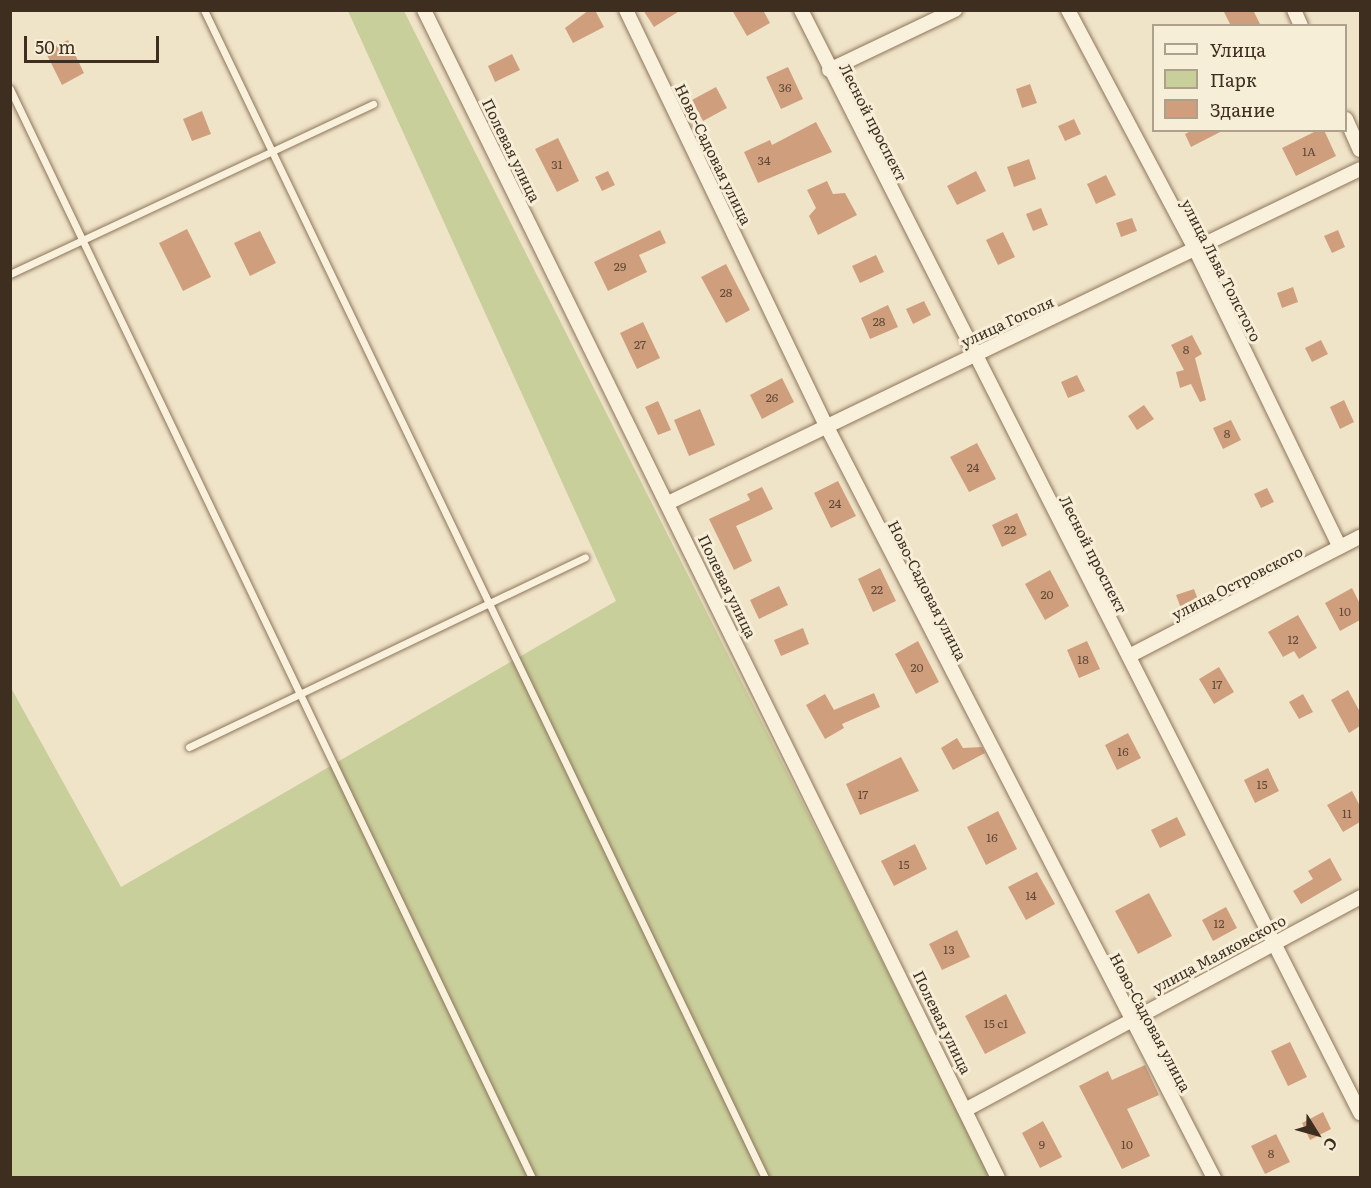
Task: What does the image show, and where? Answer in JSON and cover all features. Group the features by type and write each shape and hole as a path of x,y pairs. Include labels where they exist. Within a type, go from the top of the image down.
{"street":[{"name":"Полевая улица","path":"424,10 968,1109 998,1178"},
{"name":"Ново-Садовая улица","path":"626,10 828,429 1214,1178"},
{"name":"Лесной проспект","path":"801,10 973,355 1129,656 1360,1113"},
{"path":"829,70 955,10"},
{"name":"улица Льва Толстого","path":"1068,10 1196,251 1340,547"},
{"path":"1294,10 1300,24"},
{"path":"1347,121 1360,150"},
{"name":"улица Гоголя","path":"669,503 828,429 973,355 1196,251 1360,168"},
{"name":"улица Островского","path":"1129,656 1360,537"},
{"name":"улица Маяковского","path":"968,1109 1130,1018 1360,897"}],"lane":[{"path":"204,10 765,1178"},
{"path":"10,89 301,693 531,1178"},
{"path":"10,274 374,104"},
{"path":"189,747 585,557"}],"green space":[{"path":"348,11 404,11 991,1177 11,1177 10,686 121,887 616,601"}],"building":[{"path":"589,10 595,10 604,27 573,43 565,28"},
{"path":"643,10 681,10 654,27"},
{"path":"732,10 763,10 770,23 747,36"},
{"path":"1223,10 1253,10 1260,24 1230,24"},
{"path":"68,40 84,73 62,85 45,51"},
{"path":"512,54 520,70 495,82 488,66"},
{"path":"788,67 803,99 781,109 766,77"},
{"path":"1030,84 1037,103 1022,108 1016,89"},
{"path":"716,87 727,108 703,121 692,100"},
{"path":"202,111 211,134 192,141 183,119"},
{"path":"1074,119 1081,134 1065,141 1058,126"},
{"path":"816,122 832,152 758,183 744,152 770,140 772,145"},
{"path":"1189,132 1220,132 1191,147 1185,134"},
{"path":"1314,132 1325,132 1336,156 1296,176 1282,148"},
{"path":"558,138 579,181 557,192 535,149"},
{"path":"1029,159 1036,179 1014,187 1007,167"},
{"path":"608,171 615,185 602,191 595,177"},
{"path":"976,171 986,191 957,205 947,186"},
{"path":"1106,175 1116,195 1096,204 1087,184"},
{"path":"827,181 833,194 845,193 857,215 818,235 809,216 816,208 807,190"},
{"path":"1041,208 1048,225 1033,231 1026,214"},
{"path":"1132,218 1137,231 1121,237 1116,223"},
{"path":"187,229 211,277 183,291 159,243"},
{"path":"660,230 666,243 639,255 647,272 608,291 594,262"},
{"path":"1338,230 1345,247 1332,253 1324,236"},
{"path":"260,231 276,263 250,276 234,243"},
{"path":"1003,232 1015,257 998,265 986,240"},
{"path":"876,255 884,272 860,283 852,266"},
{"path":"726,264 750,310 726,323 701,277"},
{"path":"1293,287 1298,302 1282,308 1277,293"},
{"path":"924,301 931,315 913,324 906,309"},
{"path":"888,305 898,327 870,339 861,318"},
{"path":"643,322 660,358 637,369 620,333"},
{"path":"1192,335 1202,354 1195,358 1206,400 1200,402 1191,384 1180,388 1176,372 1184,370 1171,345"},
{"path":"1321,340 1328,354 1312,362 1305,348"},
{"path":"1077,375 1085,391 1068,398 1061,382"},
{"path":"782,378 794,402 762,419 750,395"},
{"path":"1344,400 1354,422 1340,429 1330,407"},
{"path":"658,401 671,430 658,435 645,407"},
{"path":"1144,405 1154,419 1137,430 1128,416"},
{"path":"700,409 715,445 689,456 674,420"},
{"path":"1231,420 1241,440 1223,449 1213,428"},
{"path":"977,443 996,479 969,492 950,457"},
{"path":"838,481 856,516 831,528 814,493"},
{"path":"762,487 773,509 736,526 752,561 734,570 709,519 750,500 747,494"},
{"path":"1267,488 1274,502 1261,508 1254,494"},
{"path":"1017,513 1027,535 1002,547 992,525"},
{"path":"880,568 896,601 873,612 858,579"},
{"path":"1050,570 1069,606 1045,620 1025,584"},
{"path":"779,586 788,605 759,619 750,600"},
{"path":"1352,588 1360,604 1360,620 1340,631 1325,603"},
{"path":"1194,589 1200,605 1182,611 1176,595"},
{"path":"1298,615 1317,648 1299,659 1294,651 1283,657 1268,632"},
{"path":"803,628 809,644 781,656 774,640"},
{"path":"918,641 939,682 916,694 895,654"},
{"path":"1087,641 1100,669 1079,678 1067,650"},
{"path":"1219,667 1234,692 1214,704 1199,679"},
{"path":"1348,690 1360,712 1360,726 1349,733 1331,700"},
{"path":"874,693 880,707 842,724 844,728 825,739 806,705 825,694 834,710"},
{"path":"1303,694 1313,712 1299,719 1289,702"},
{"path":"1128,733 1141,758 1117,770 1105,745"},
{"path":"957,738 963,748 982,747 985,753 953,770 941,748"},
{"path":"901,757 919,791 860,815 846,784"},
{"path":"1268,768 1279,791 1255,803 1244,780"},
{"path":"1352,791 1360,806 1360,822 1343,832 1327,805"},
{"path":"998,811 1017,849 986,865 967,827"},
{"path":"1177,817 1186,835 1160,848 1151,830"},
{"path":"915,844 927,869 894,886 881,861"},
{"path":"1330,858 1342,880 1301,904 1293,891 1313,879 1308,871"},
{"path":"1037,872 1055,904 1026,920 1008,887"},
{"path":"1149,893 1172,936 1138,954 1115,911"},
{"path":"1226,907 1237,928 1213,941 1202,920"},
{"path":"957,930 970,957 942,970 929,944"},
{"path":"1006,994 1026,1033 985,1054 965,1016"},
{"path":"1290,1042 1307,1077 1288,1086 1271,1051"},
{"path":"1145,1065 1159,1095 1127,1109 1150,1156 1122,1169 1079,1086 1108,1071 1112,1080"},
{"path":"1323,1112 1331,1129 1310,1140 1302,1123"},
{"path":"1043,1121 1062,1157 1040,1168 1022,1133"},
{"path":"1276,1134 1290,1162 1265,1174 1251,1146"}]}
